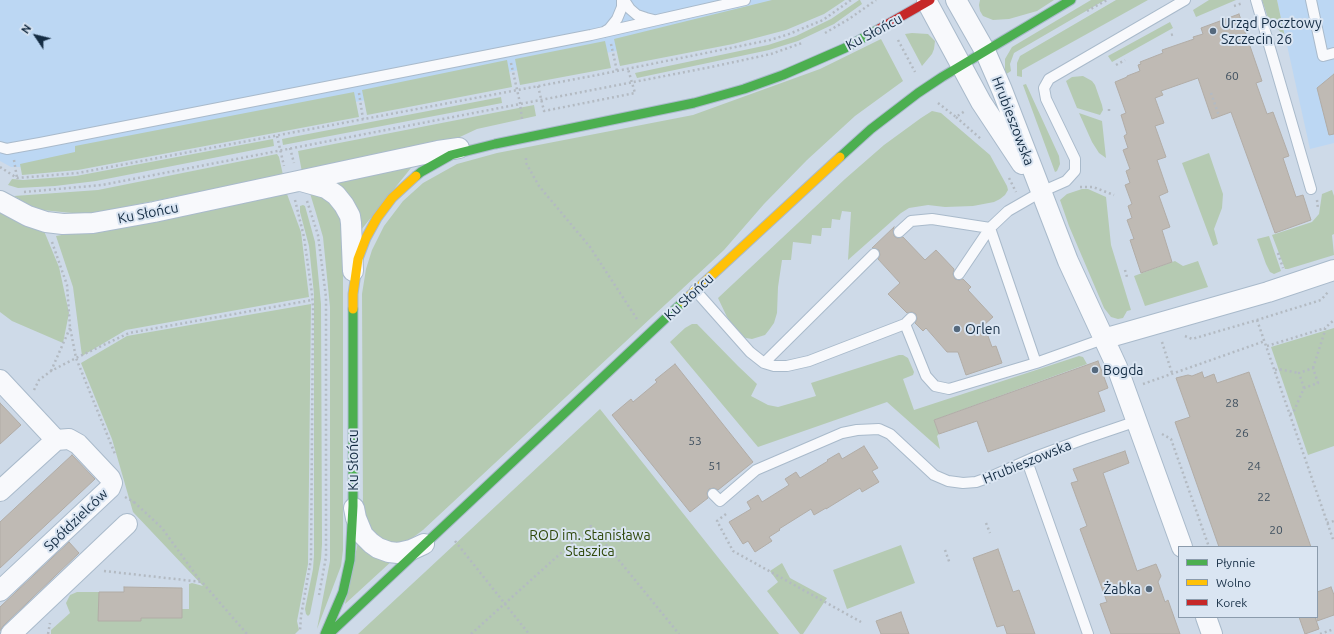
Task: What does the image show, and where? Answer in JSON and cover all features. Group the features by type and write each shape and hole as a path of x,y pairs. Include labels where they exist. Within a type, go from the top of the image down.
{"main road":[{"name":"Ku Słońcu","path":"329,634 695,290 871,128 918,93 960,66 1071,0"},
{"name":"Ku Słońcu","path":"325,634 337,608 348,573 354,506 353,294 356,273 362,247 377,218 392,198 421,172 452,155 524,138 694,104 744,88 783,75 845,48 928,1"}],"street":[{"path":"956,0 985,51"},
{"name":"Ku Słońcu","path":"928,1 960,66"},
{"name":"Hrubieszowska","path":"985,51 1002,90 1098,341 1117,367 1182,546"},
{"name":"Hrubieszowska","path":"960,66 983,106 1041,192"},
{"name":"Ku Słońcu","path":"0,201 28,216 46,222 82,224 106,221 293,179 438,151 496,144"},
{"name":"Ku Słońcu","path":"293,179 321,186 330,191 340,199 350,216 352,233 353,294"},
{"path":"1098,341 1268,292 1334,270"},
{"path":"0,380 56,440 0,490"},
{"name":"Spółdzielców","path":"0,591 110,483 78,444 69,439 56,440"},
{"name":"Ku Słońcu","path":"354,506 356,518 361,531 367,540 378,548 389,552 406,552 420,547 428,541"},
{"path":"11,634 127,524"},
{"path":"1206,618 1212,634"}],"lane":[{"path":"623,0 633,12 642,17 655,20 669,18"},
{"path":"605,32 617,19 623,0"},
{"path":"0,147 12,148 34,145 605,32 745,0"},
{"path":"959,274 990,228 1008,211 1041,192 1066,181 1075,172 1075,159 1046,99 1044,88 1049,79 1185,0"},
{"path":"1256,0 1311,189"},
{"path":"1311,0 1323,56 1334,53"},
{"path":"898,232 911,221 932,219 990,228"},
{"path":"990,228 1036,363"},
{"path":"764,363 874,254"},
{"path":"695,290 750,352 764,363 774,366 787,366 809,361 908,321 926,376 935,386 949,389 1036,363 1098,341"},
{"name":"Hrubieszowska","path":"713,494 720,501 756,470 842,433 857,430 879,429 890,434 934,475 948,481 963,483 976,482 1084,439 1137,421"},
{"path":"1027,461 1088,634"}],"path":[{"path":"0,167 17,178 78,173 628,69 770,40 783,36 823,20 851,0"},
{"path":"824,34 876,0"},
{"path":"1234,6 1240,4"},
{"path":"605,32 617,71"},
{"path":"895,35 915,72"},
{"path":"19,192 102,185 771,54 806,42"},
{"path":"509,51 520,104 526,163 539,186 590,247 639,322 651,332"},
{"path":"1116,65 1125,60"},
{"path":"538,86 544,111 635,93 628,69"},
{"path":"358,90 363,119"},
{"path":"1211,93 1220,116"},
{"path":"935,101 956,117 969,109"},
{"path":"1109,106 1109,111"},
{"path":"277,136 280,150 293,179"},
{"path":"290,148 293,179 304,237 312,300 311,559 299,633 307,631"},
{"path":"14,157 17,178"},
{"path":"1074,190 1081,187 1093,187 1114,195"},
{"path":"306,200 318,235 326,297 326,557 319,595"},
{"path":"46,222 67,285 70,328 76,358 120,466 110,483 134,502 162,528 202,582 247,634"},
{"path":"1278,253 1283,268"},
{"path":"1125,270 1127,277"},
{"path":"24,405 40,380 50,371 129,333 312,300"},
{"path":"1257,320 1334,542"},
{"path":"1267,346 1325,328 1334,320"},
{"path":"50,371 70,328"},
{"path":"1304,388 1318,383 1313,368 1325,328"},
{"path":"1161,340 1172,373"},
{"path":"1141,388 1141,384 1265,341"},
{"path":"1275,370 1278,369 1299,373 1313,368"},
{"path":"1290,414 1293,413 1304,388 1299,373"},
{"path":"1158,433 1171,439 1208,546"},
{"path":"127,524 134,502"},
{"path":"729,511 718,521 733,551 861,622"},
{"path":"1327,523 1334,521"},
{"path":"986,523 990,533"},
{"path":"471,634 591,526 679,634"},
{"path":"443,527 529,634"},
{"path":"945,550 950,564"},
{"path":"81,568 202,582"},
{"path":"1320,634 1334,629"}],"shaded area":[{"path":"0,0 810,0 662,42 23,167 11,167 0,161"},
{"path":"1277,0 1334,0 1334,143 1310,149"}],"green space":[{"path":"772,0 845,0 824,14 786,30 733,44 620,66 614,39"},
{"path":"859,0 862,4 834,24 798,41 769,50 637,78 635,73 768,45 796,36 831,19"},
{"path":"980,0 1054,0 1037,11 1009,19 993,20 983,16 980,11"},
{"path":"1091,0 1105,0 1014,53 1010,64 1011,71 1005,75 1005,59 1012,47"},
{"path":"1116,0 1148,0 1022,70 1022,77 1017,76 1017,63 1020,56"},
{"path":"1209,0 1236,0 1196,17 1193,10"},
{"path":"1262,0 1277,0 1285,37 1268,18"},
{"path":"1170,22 1173,28 1112,62 1108,56"},
{"path":"905,34 928,34 935,41 932,54 922,66"},
{"path":"881,39 903,81 855,116 807,160 764,204 724,250 423,530 411,539 401,542 393,543 379,538 369,527 363,516 362,294 366,269 372,250 384,226 403,201 423,183 457,164 497,153 693,115 820,69"},
{"path":"605,41 611,68 520,85 515,59"},
{"path":"507,60 512,87 367,115 362,90"},
{"path":"1083,76 1092,81 1095,85 1103,110 1100,115 1077,108 1066,81 1072,77"},
{"path":"1026,84 1059,156 1060,164 1055,172 1023,85"},
{"path":"354,92 359,117 78,170 22,175 20,164 75,152 75,146"},
{"path":"501,97 502,103 283,145 282,139"},
{"path":"534,105 536,116 477,129 447,143 302,172 298,151"},
{"path":"932,111 941,113 990,155 1007,186 1008,190 1005,195 994,202 973,206 945,207 928,205 909,208 901,213 848,260 851,212 842,211 840,220 832,219 831,228 822,228 821,236 812,235 811,244 793,242 791,260 782,260 778,287 777,313 774,323 765,335 752,339 741,336 727,317 718,298 845,179 884,145"},
{"path":"1079,113 1102,121 1106,158 1099,153 1092,142"},
{"path":"273,139 274,146 96,181 55,186 18,188 8,185 12,179 23,180 76,176"},
{"path":"1209,153 1223,194 1222,208 1214,229 1218,244 1213,246 1182,163"},
{"path":"277,154 283,175 94,213 72,213 42,210 29,205 14,196 98,190"},
{"path":"415,163 357,235 330,180"},
{"path":"1082,189 1088,189 1106,197 1111,245 1131,310 1127,311 1123,318 1118,319 1111,317 1104,308 1069,226 1060,200 1067,194"},
{"path":"309,190 330,201 340,217 343,236 343,550 341,566 317,629 330,561 330,307 323,237"},
{"path":"1332,190 1334,196 1334,234 1332,235 1334,255 1285,269 1272,235 1312,222 1319,214 1322,194"},
{"path":"287,194 301,232 309,297 126,330 82,356 73,287 56,236"},
{"path":"300,206 305,206 315,242 321,304 322,544 321,559 310,614 308,616 305,609 313,569 314,555 314,294 309,246 300,212"},
{"path":"0,210 44,231 59,267 69,313 63,343 12,321 0,312"},
{"path":"1269,236 1281,271 1274,274 1270,272 1266,264 1257,239"},
{"path":"1175,261 1183,266 1198,261 1208,287 1145,306 1134,276"},
{"path":"311,304 308,564 297,621 299,630 295,634 51,634 51,630 70,613 66,603 70,595 77,592 99,592 99,621 141,621 141,618 182,618 182,609 189,609 189,584 192,583 203,586 133,512 112,439 81,363 127,336"},
{"path":"692,324 697,324 757,384 751,396 768,405 778,407 816,396 811,383 899,355 903,355 908,358 914,372 913,375 903,379 914,410 1079,356 1083,357 1087,364 934,420 939,434 937,436 940,449 887,402 758,447 670,342 685,328"},
{"path":"1334,328 1334,446 1308,455 1271,347"},
{"name":"ROD im. Stanisława Staszica","path":"600,409 779,634 358,634 425,572"},
{"path":"358,542 393,560 345,604"},
{"path":"901,545 915,583 847,609 833,570"},
{"path":"782,563 790,578 827,598 803,634 800,634 767,591 778,582 770,571"}],"building":[{"path":"1239,14 1262,81 1256,83 1267,114 1273,112 1289,156 1283,158 1296,197 1303,195 1311,220 1275,233 1231,112 1212,119 1198,78 1161,91 1163,95 1155,98 1164,123 1155,126 1166,157 1157,160 1168,192 1159,196 1170,227 1162,230 1172,262 1141,273 1130,240 1134,239 1127,220 1132,218 1128,206 1132,204 1125,185 1130,183 1126,171 1130,169 1123,150 1128,148 1124,136 1127,134 1121,115 1126,113 1115,82 1140,71 1138,65 1141,64 1140,62 1163,53 1162,50 1194,39 1193,37 1203,34 1201,28"},
{"path":"1334,74 1334,134 1329,135 1317,88"},
{"path":"894,227 894,236 897,238 903,237 925,260 936,250 954,269 953,274 955,279 963,279 971,287 968,290 993,317 984,325 992,347 996,346 1002,363 966,375 958,352 947,352 926,328 923,331 915,323 917,319 916,314 912,312 907,313 888,294 900,283 878,259 880,255 879,250 872,248"},
{"path":"1098,361 1108,388 1098,392 1105,411 988,452 977,421 939,434 934,420"},
{"path":"675,364 753,462 718,490 714,488 709,489 707,493 708,498 690,512 612,415 631,399 633,402 657,382 655,380"},
{"path":"1202,372 1204,378 1214,374 1217,383 1249,372 1311,546 1219,546 1175,422 1190,417 1176,378 1188,375 1192,376"},
{"path":"0,403 21,425 0,444"},
{"path":"864,446 878,468 872,471 879,482 862,492 860,488 814,515 811,509 779,529 780,530 769,537 772,541 755,552 748,541 743,544 729,522 751,509 747,502 758,495 762,502 789,485 785,479 796,472 800,478 839,453 842,459"},
{"path":"1125,451 1129,463 1103,473 1137,571 1156,564 1161,576 1158,582 1165,602 1168,600 1180,634 1111,634 1100,604 1107,602 1080,529 1087,526 1071,483 1078,481 1073,469"},
{"path":"72,455 95,479 0,568 0,522"},
{"path":"69,542 79,553 3,626 0,631 0,607"},
{"path":"998,549 1013,592 1019,590 1035,634 1007,634 1004,625 997,627 973,558"},
{"path":"124,587 182,588 182,618 141,618 141,621 98,621 99,592 124,592"},
{"path":"1331,587 1334,595 1334,615 1317,621 1318,618 1318,592"},
{"path":"901,612 909,634 881,634 876,621"},
{"path":"1299,618 1315,618 1319,629 1305,634"}],"traffic: fast":[{"path":"840,157 871,129 918,93 942,77 1071,0"},
{"path":"416,176 451,155 495,144 694,103 744,89 783,75 845,48 879,29"},
{"path":"330,633 683,302"},
{"path":"325,634 343,592 350,560 353,506 353,309"}],"traffic: slow":[{"path":"683,302 840,157"},
{"path":"353,309 353,294 358,259 366,238 377,218 392,198 416,176"}],"traffic: jam":[{"path":"879,29 930,0"}],"place":[{"name":"Urząd Pocztowy Szczecin 26","path":"1213,31"},
{"name":"Orlen","path":"957,329"},
{"name":"Bogda","path":"1095,370"},
{"name":"Żabka","path":"1149,589"}]}
